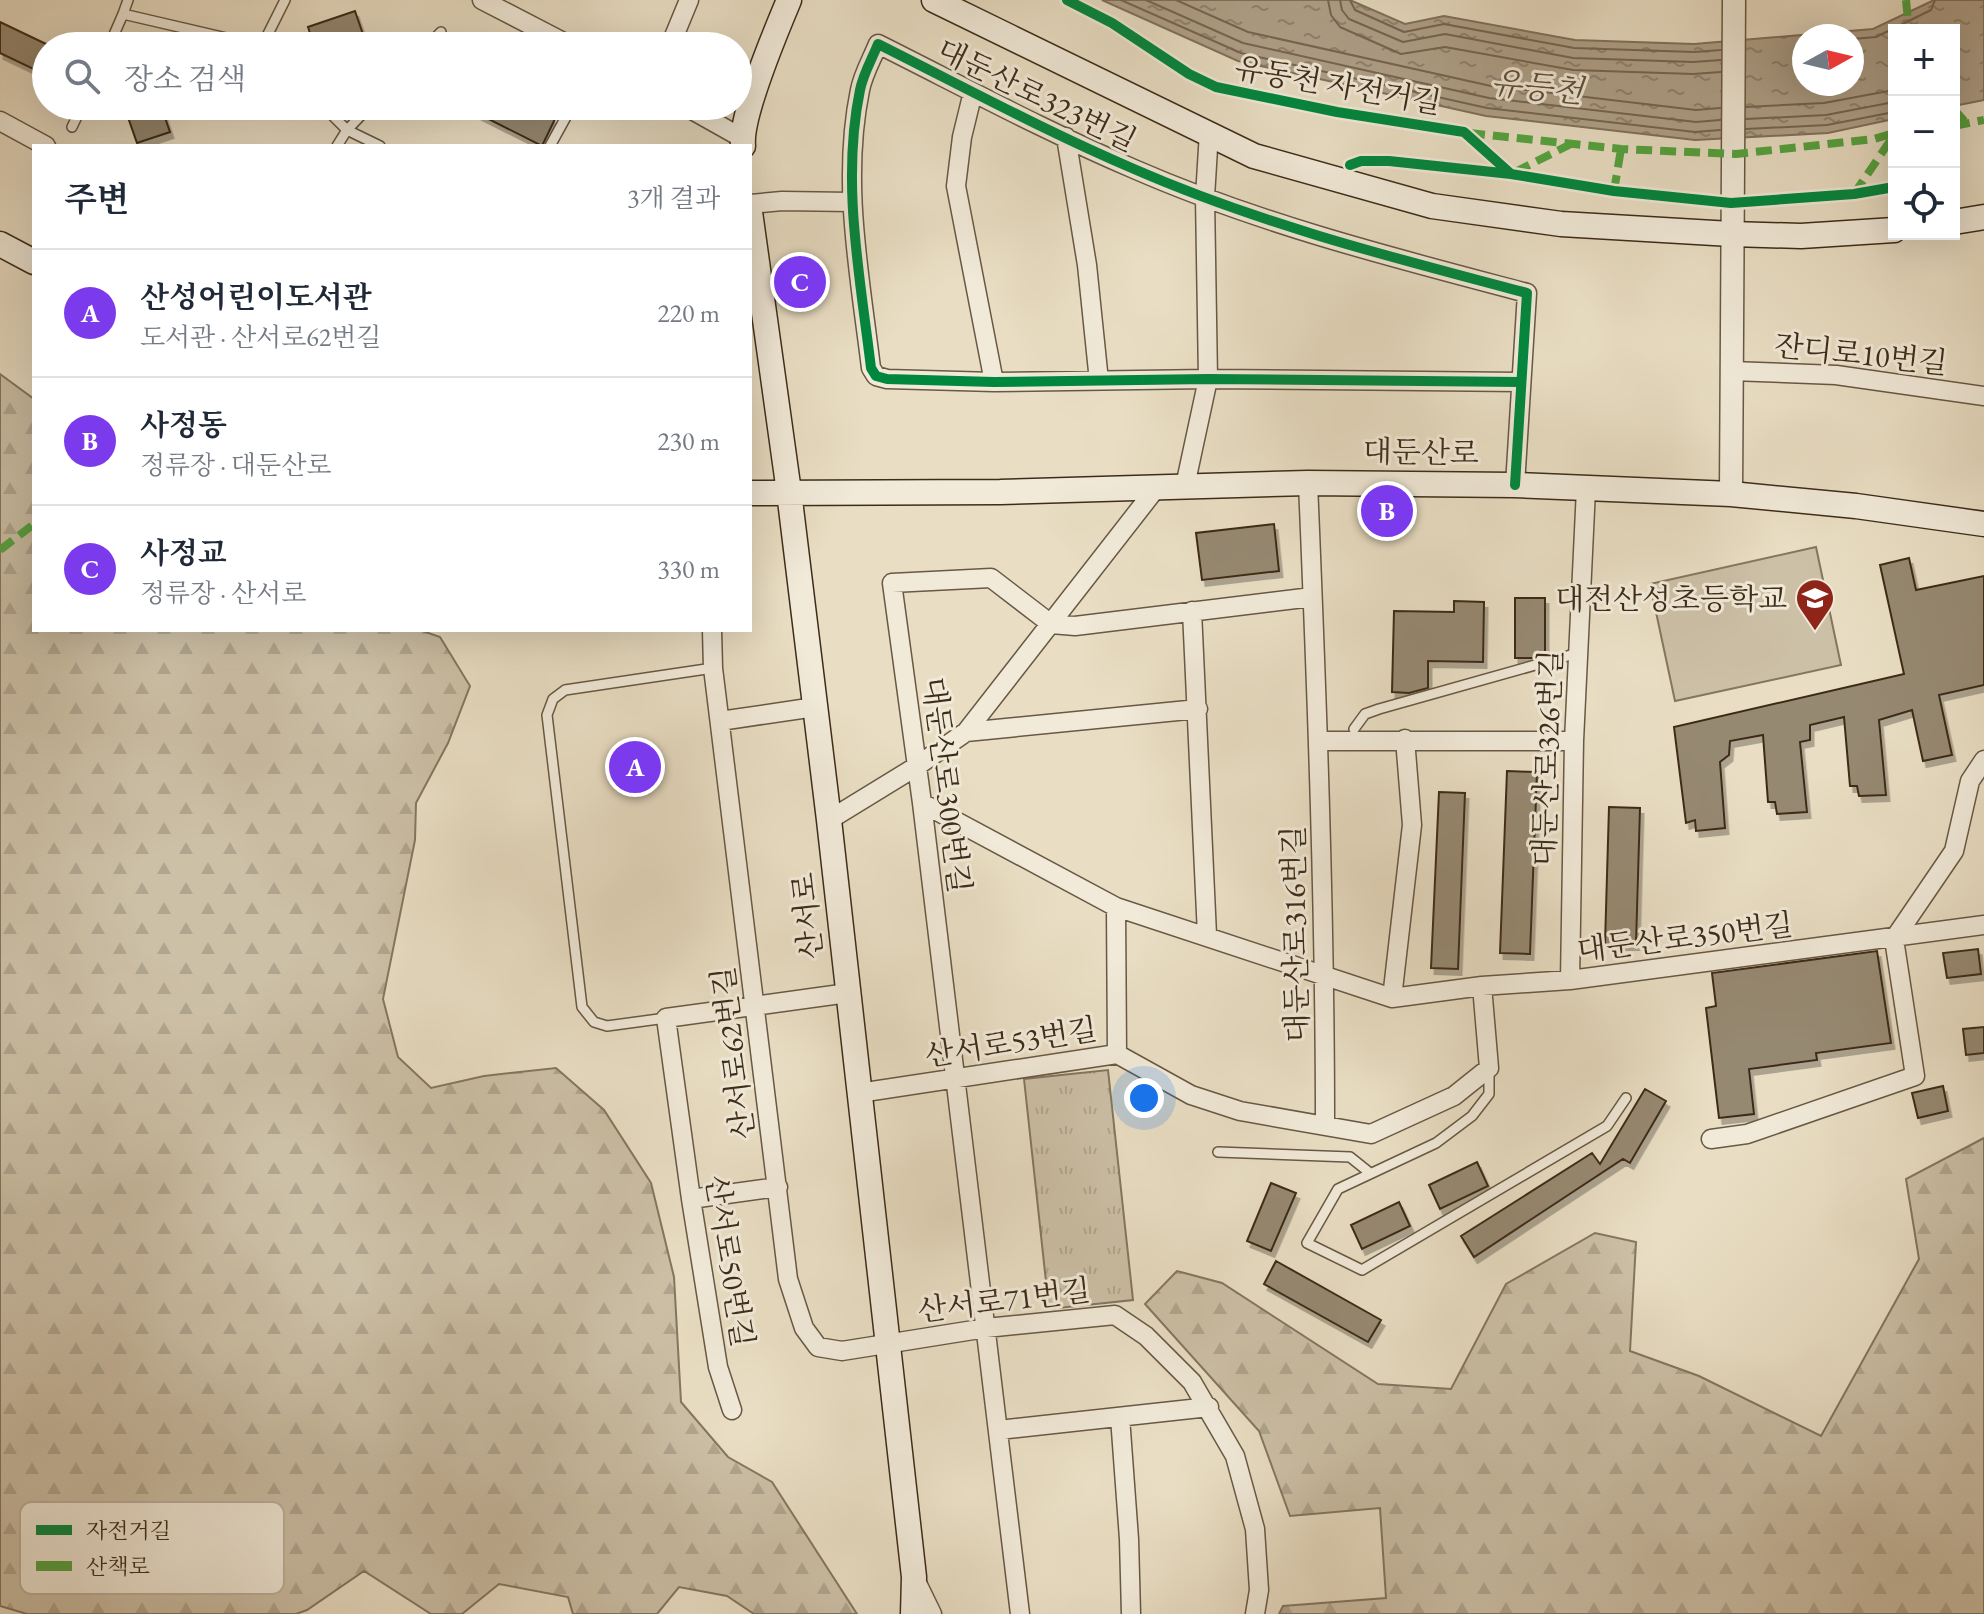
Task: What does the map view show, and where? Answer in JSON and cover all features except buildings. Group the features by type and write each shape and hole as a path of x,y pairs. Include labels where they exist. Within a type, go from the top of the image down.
{"main road":[{"path":"752,110 769,49 789,0"},
{"path":"934,0 1254,156 1432,206 1561,224 1731,234 1801,236 1888,230"},
{"path":"743,142 749,120"},
{"path":"1960,221 1984,217"},
{"path":"0,244 32,261"},
{"name":"산서로","path":"752,252 789,492 829,820 914,1577 913,1614"},
{"name":"대둔산로","path":"752,493 1000,492 1308,483 1515,485 1731,494 1856,506 1984,524"}],"street":[{"path":"482,0 544,32"},
{"path":"676,32 689,0"},
{"path":"1731,494 1734,0"},
{"name":"대둔산로323번길","path":"1515,485 1527,293 1350,247 1134,170 878,44 860,88 851,168 851,202 871,368 876,376 887,379 994,382 1208,379 1520,382"},
{"name":"대둔산로323번길","path":"973,92 962,137 956,186 994,382"},
{"path":"708,120 743,142"},
{"path":"0,121 42,144"},
{"path":"1185,486 1208,379 1205,197 1209,132"},
{"name":"대둔산로323번길","path":"1066,137 1087,265 1099,381"},
{"path":"752,204 851,202"},
{"name":"잔디로10번길","path":"1731,371 1836,375 1984,396"},
{"name":"대둔산로316번길","path":"1308,483 1319,741 1325,1125"},
{"path":"829,820 966,732 1157,487"},
{"name":"대둔산로326번길","path":"1570,980 1574,741 1586,489"},
{"name":"대둔산로300번길","path":"1020,1614 922,803 892,583 991,578 1051,624"},
{"path":"1051,624 1075,626 1312,597"},
{"path":"1192,611 1207,935"},
{"name":"산서로62번길","path":"712,632 713,668 788,1279 804,1328 818,1347 842,1351 886,1344"},
{"path":"720,721 815,707"},
{"path":"966,732 1198,709"},
{"path":"1392,998 1412,825 1405,739"},
{"path":"1319,741 1574,741"},
{"path":"1711,1139 1747,1134 1915,1076 1894,939 1954,851 1970,781 1984,760"},
{"name":"대둔산로350번길","path":"922,803 1116,907 1392,998 1482,986 1570,980 1984,925"},
{"path":"1116,907 1117,1054"},
{"path":"1482,986 1489,1068"},
{"path":"666,1018 848,993"},
{"name":"산서로50번길","path":"666,1018 718,1367 732,1410"},
{"name":"산서로53번길","path":"859,1093 1117,1054 1203,1099 1240,1111 1371,1134 1454,1096 1489,1068"},
{"path":"691,1199 778,1187"},
{"name":"산서로71번길","path":"886,1344 986,1328 1115,1315 1146,1336 1192,1382 1235,1456 1255,1529 1259,1590 1255,1614"},
{"path":"999,1430 1209,1407"},
{"path":"1120,1417 1131,1614"},
{"path":"914,1577 932,1614"}],"lane":[{"path":"115,32 128,0"},
{"path":"269,32 285,0"},
{"path":"123,14 201,32"},
{"path":"72,127 75,120"},
{"path":"337,120 347,130 376,144"},
{"path":"338,144 357,120"},
{"path":"551,144 564,120"},
{"path":"1354,729 1365,714 1379,709 1578,653"},
{"path":"666,1018 607,1026 594,1022 582,1007 547,715 553,699 565,690 713,668"},
{"path":"1489,1068 1489,1094 1472,1116 1436,1143 1338,1189 1307,1243 1362,1270 1607,1126 1626,1098"},
{"path":"1218,1152 1350,1157 1370,1173"}],"green space":[{"path":"0,374 32,398 32,632 426,632 440,637 470,686 448,743 416,803 415,840 383,999 398,1057 431,1088 484,1076 556,1068 604,1110 651,1183 674,1277 681,1402 728,1457 772,1482 857,1614 754,1614 727,1596 679,1587 657,1614 573,1614 568,1597 499,1584 462,1614 431,1614 364,1571 307,1610 296,1614 27,1614 0,1606"},
{"path":"1816,547 1841,665 1675,701 1650,584"},
{"path":"1108,1070 1133,1300 1049,1309 1024,1079"},
{"path":"1984,1138 1984,1614 1279,1614 1283,1606 1386,1598 1380,1508 1290,1516 1259,1431 1145,1304 1177,1271 1222,1283 1378,1384 1451,1389 1506,1284 1595,1233 1636,1242 1630,1351 1699,1376 1821,1436 1919,1259 1906,1179"}],"water":[{"name":"유등천","path":"1102,0 1350,0 1405,24 1444,16 1575,40 1694,44 1792,36 1792,96 1864,96 1864,30 1873,29 1934,0 1984,0 1984,100 1960,105 1960,24 1888,24 1888,120 1828,133 1695,140 1486,116 1238,61"}],"marked path":[{"path":"1906,0 1908,24"},
{"path":"1960,116 1967,124"},
{"path":"1960,125 1984,120"},
{"path":"1469,133 1621,149 1736,154 1874,139 1888,135"},
{"path":"1515,172 1571,144"},
{"path":"1854,194 1888,144"},
{"path":"1614,191 1621,149"},
{"path":"0,550 32,526"}],"cycle path":[{"name":"유동천 자전거길","path":"1067,0 1112,23 1189,74 1216,87 1337,112 1464,132 1511,174"},
{"path":"1515,485 1527,293 1328,238 1182,189 1069,140 878,44 860,90 852,159 854,229 871,368 876,376 887,379 994,382 1208,379 1520,382"},
{"path":"1350,165 1361,161 1389,161 1731,203 1854,194 1888,188"}],"place":[{"name":"사정교","path":"800,282"},
{"name":"사정동","path":"1387,511"},
{"name":"대전산성초등학교","path":"1815,632"},
{"name":"산성어린이도서관","path":"635,767"}]}
